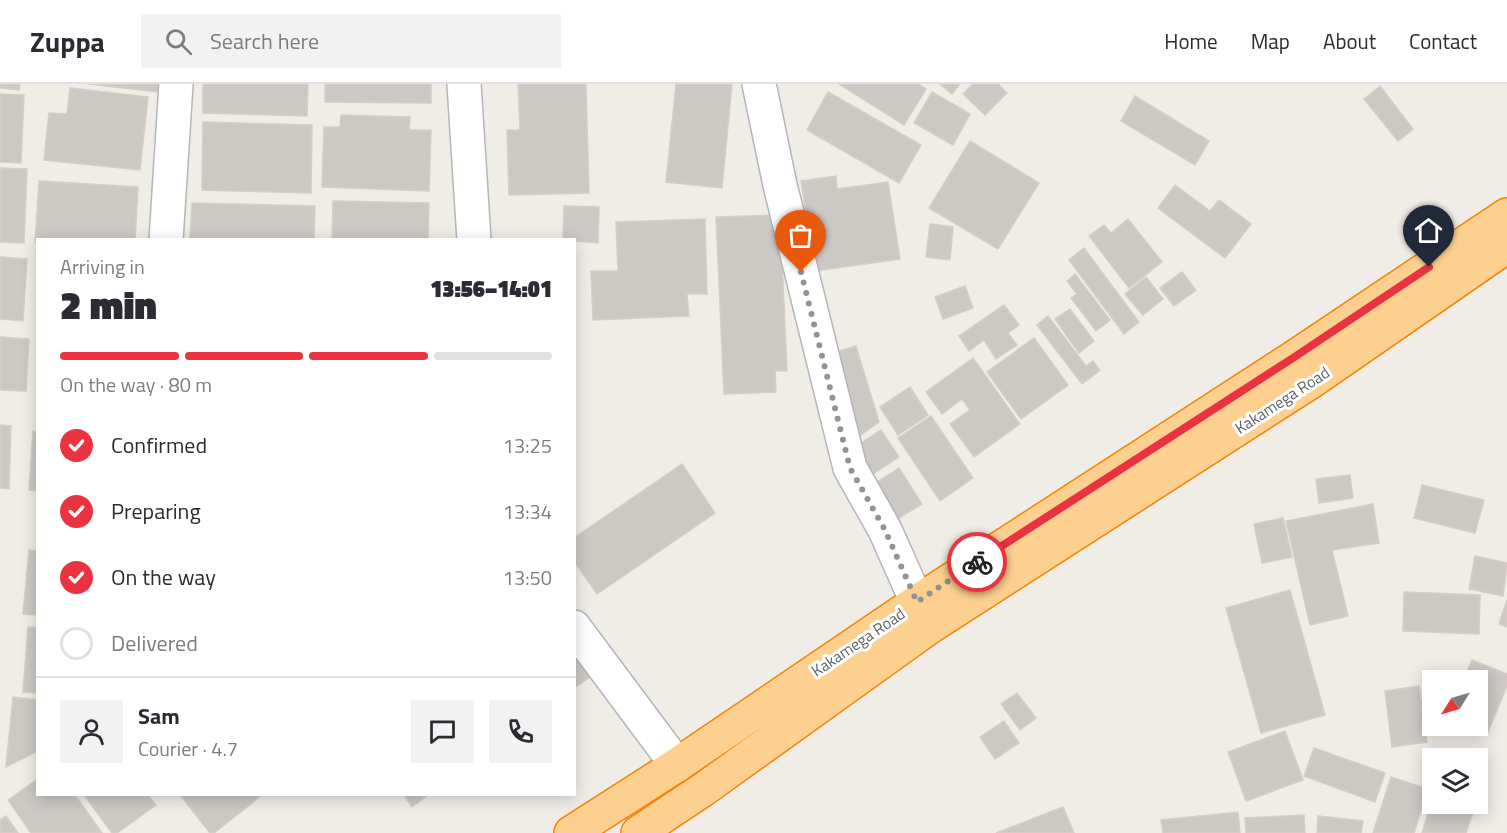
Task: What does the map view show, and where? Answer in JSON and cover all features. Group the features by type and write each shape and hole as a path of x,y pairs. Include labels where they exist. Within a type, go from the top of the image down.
{"highway":[{"name":"Kakamega Road","path":"571,833 677,765 917,602 1507,215"},
{"name":"Kakamega Road","path":"654,829 931,626 1315,380 1507,246"}],"street":[{"path":"166,238 176,84"},
{"path":"464,84 474,238"},
{"path":"759,84 780,185 850,468 885,530 917,602"},
{"path":"576,630 677,765"}],"building":[{"path":"0,84 20,84 19,90 0,88"},
{"path":"88,84 159,84 158,92"},
{"path":"203,84 308,84 307,116 203,113"},
{"path":"325,84 431,84 431,103 325,102"},
{"path":"518,84 586,84 589,193 509,195 507,130 520,130"},
{"path":"676,84 732,84 722,188 666,182"},
{"path":"839,84 918,84 926,89 904,125"},
{"path":"940,84 960,84 952,94"},
{"path":"973,84 998,84 1007,93 985,115 963,94"},
{"path":"1380,86 1413,129 1398,141 1364,99"},
{"path":"70,88 148,97 140,170 44,160 49,113 67,114"},
{"path":"828,92 921,145 899,183 807,130"},
{"path":"932,92 970,114 953,145 914,123"},
{"path":"0,94 24,95 21,163 0,162"},
{"path":"1135,96 1209,141 1195,165 1121,121"},
{"path":"341,115 410,117 409,130 431,130 429,191 322,187 324,127 340,127"},
{"path":"203,122 312,125 311,193 202,190"},
{"path":"970,141 1039,183 998,249 929,208"},
{"path":"0,168 27,169 24,243 0,242"},
{"path":"836,176 837,189 888,182 900,259 815,271 801,181"},
{"path":"39,181 138,187 135,238 36,238 35,243"},
{"path":"1175,185 1210,211 1219,200 1251,224 1225,258 1158,208"},
{"path":"333,201 429,203 428,238 332,238"},
{"path":"192,203 315,206 314,238 190,238"},
{"path":"564,206 599,207 598,243 576,241 576,238 563,238"},
{"path":"780,215 787,371 775,371 776,392 724,394 716,217"},
{"path":"705,219 707,294 687,294 689,316 593,320 591,271 618,271 616,222"},
{"path":"1128,219 1162,262 1129,288 1089,236 1104,225 1111,233"},
{"path":"930,224 953,227 950,260 926,257"},
{"path":"1084,248 1139,322 1124,334 1069,260"},
{"path":"0,257 27,259 23,321 0,319"},
{"path":"1182,272 1196,290 1174,306 1160,288"},
{"path":"1075,274 1110,320 1096,331 1071,298 1077,294 1067,281"},
{"path":"1146,277 1163,299 1143,315 1125,294"},
{"path":"965,286 973,308 943,319 935,297"},
{"path":"1004,305 1019,325 1008,333 1017,345 996,359 984,340 969,351 959,336"},
{"path":"1070,309 1094,341 1079,353 1055,319"},
{"path":"1048,316 1086,366 1093,361 1100,370 1082,384 1037,325"},
{"path":"0,337 29,339 26,391 0,390"},
{"path":"1034,338 1068,385 1021,419 987,372"},
{"path":"856,346 879,422 854,440 827,355"},
{"path":"973,358 1020,424 974,457 950,424 970,410 962,399 942,414 926,392"},
{"path":"910,387 928,415 898,435 880,407"},
{"path":"931,416 973,478 940,501 898,438"},
{"path":"0,425 11,426 9,489 0,488"},
{"path":"881,430 899,457 870,476 852,449"},
{"path":"33,431 36,432 36,491 29,490"},
{"path":"682,464 715,513 597,594 576,564 576,537"},
{"path":"899,468 922,504 888,525 865,490"},
{"path":"1350,475 1353,498 1319,503 1316,479"},
{"path":"1422,485 1484,500 1475,533 1414,518"},
{"path":"1373,504 1379,543 1332,550 1348,616 1310,625 1286,521"},
{"path":"1283,518 1292,557 1262,563 1254,524"},
{"path":"29,550 36,551 36,615 23,614"},
{"path":"1475,556 1507,563 1503,596 1469,589"},
{"path":"1290,590 1325,715 1261,733 1226,608"},
{"path":"1404,592 1480,595 1479,634 1403,631"},
{"path":"1507,600 1507,627 1499,624"},
{"path":"28,627 36,628 36,693 23,692"},
{"path":"576,653 593,675 576,687"},
{"path":"1472,660 1507,674 1507,686 1488,732 1488,670 1468,670"},
{"path":"1419,686 1422,736 1426,736 1427,742 1392,747 1385,691"},
{"path":"1017,693 1036,718 1020,730 1001,704"},
{"path":"13,697 36,700 36,752 6,767"},
{"path":"1004,721 1019,743 995,759 980,737"},
{"path":"1285,731 1303,780 1246,801 1228,752"},
{"path":"1314,748 1385,773 1375,802 1304,776"},
{"path":"1391,777 1422,787 1422,808 1414,833 1373,833"},
{"path":"36,780 36,796 76,796 102,833 31,833 8,800"},
{"path":"85,796 149,796 156,805 117,833 112,833"},
{"path":"181,796 261,796 214,833 210,833"},
{"path":"405,796 427,796 412,807"},
{"path":"1063,807 1074,833 996,833"},
{"path":"1238,812 1240,833 1163,833 1161,820"},
{"path":"1428,814 1473,814 1466,833 1422,833"},
{"path":"1304,815 1305,833 1246,833 1245,818"},
{"path":"6,816 18,833 0,833 0,820"},
{"path":"1318,816 1363,821 1361,833 1317,833"}],"way so far":[{"path":"801,272 850,468 885,530 917,602 977,562"}],"route":[{"path":"977,562 1293,358 1429,267"}]}
